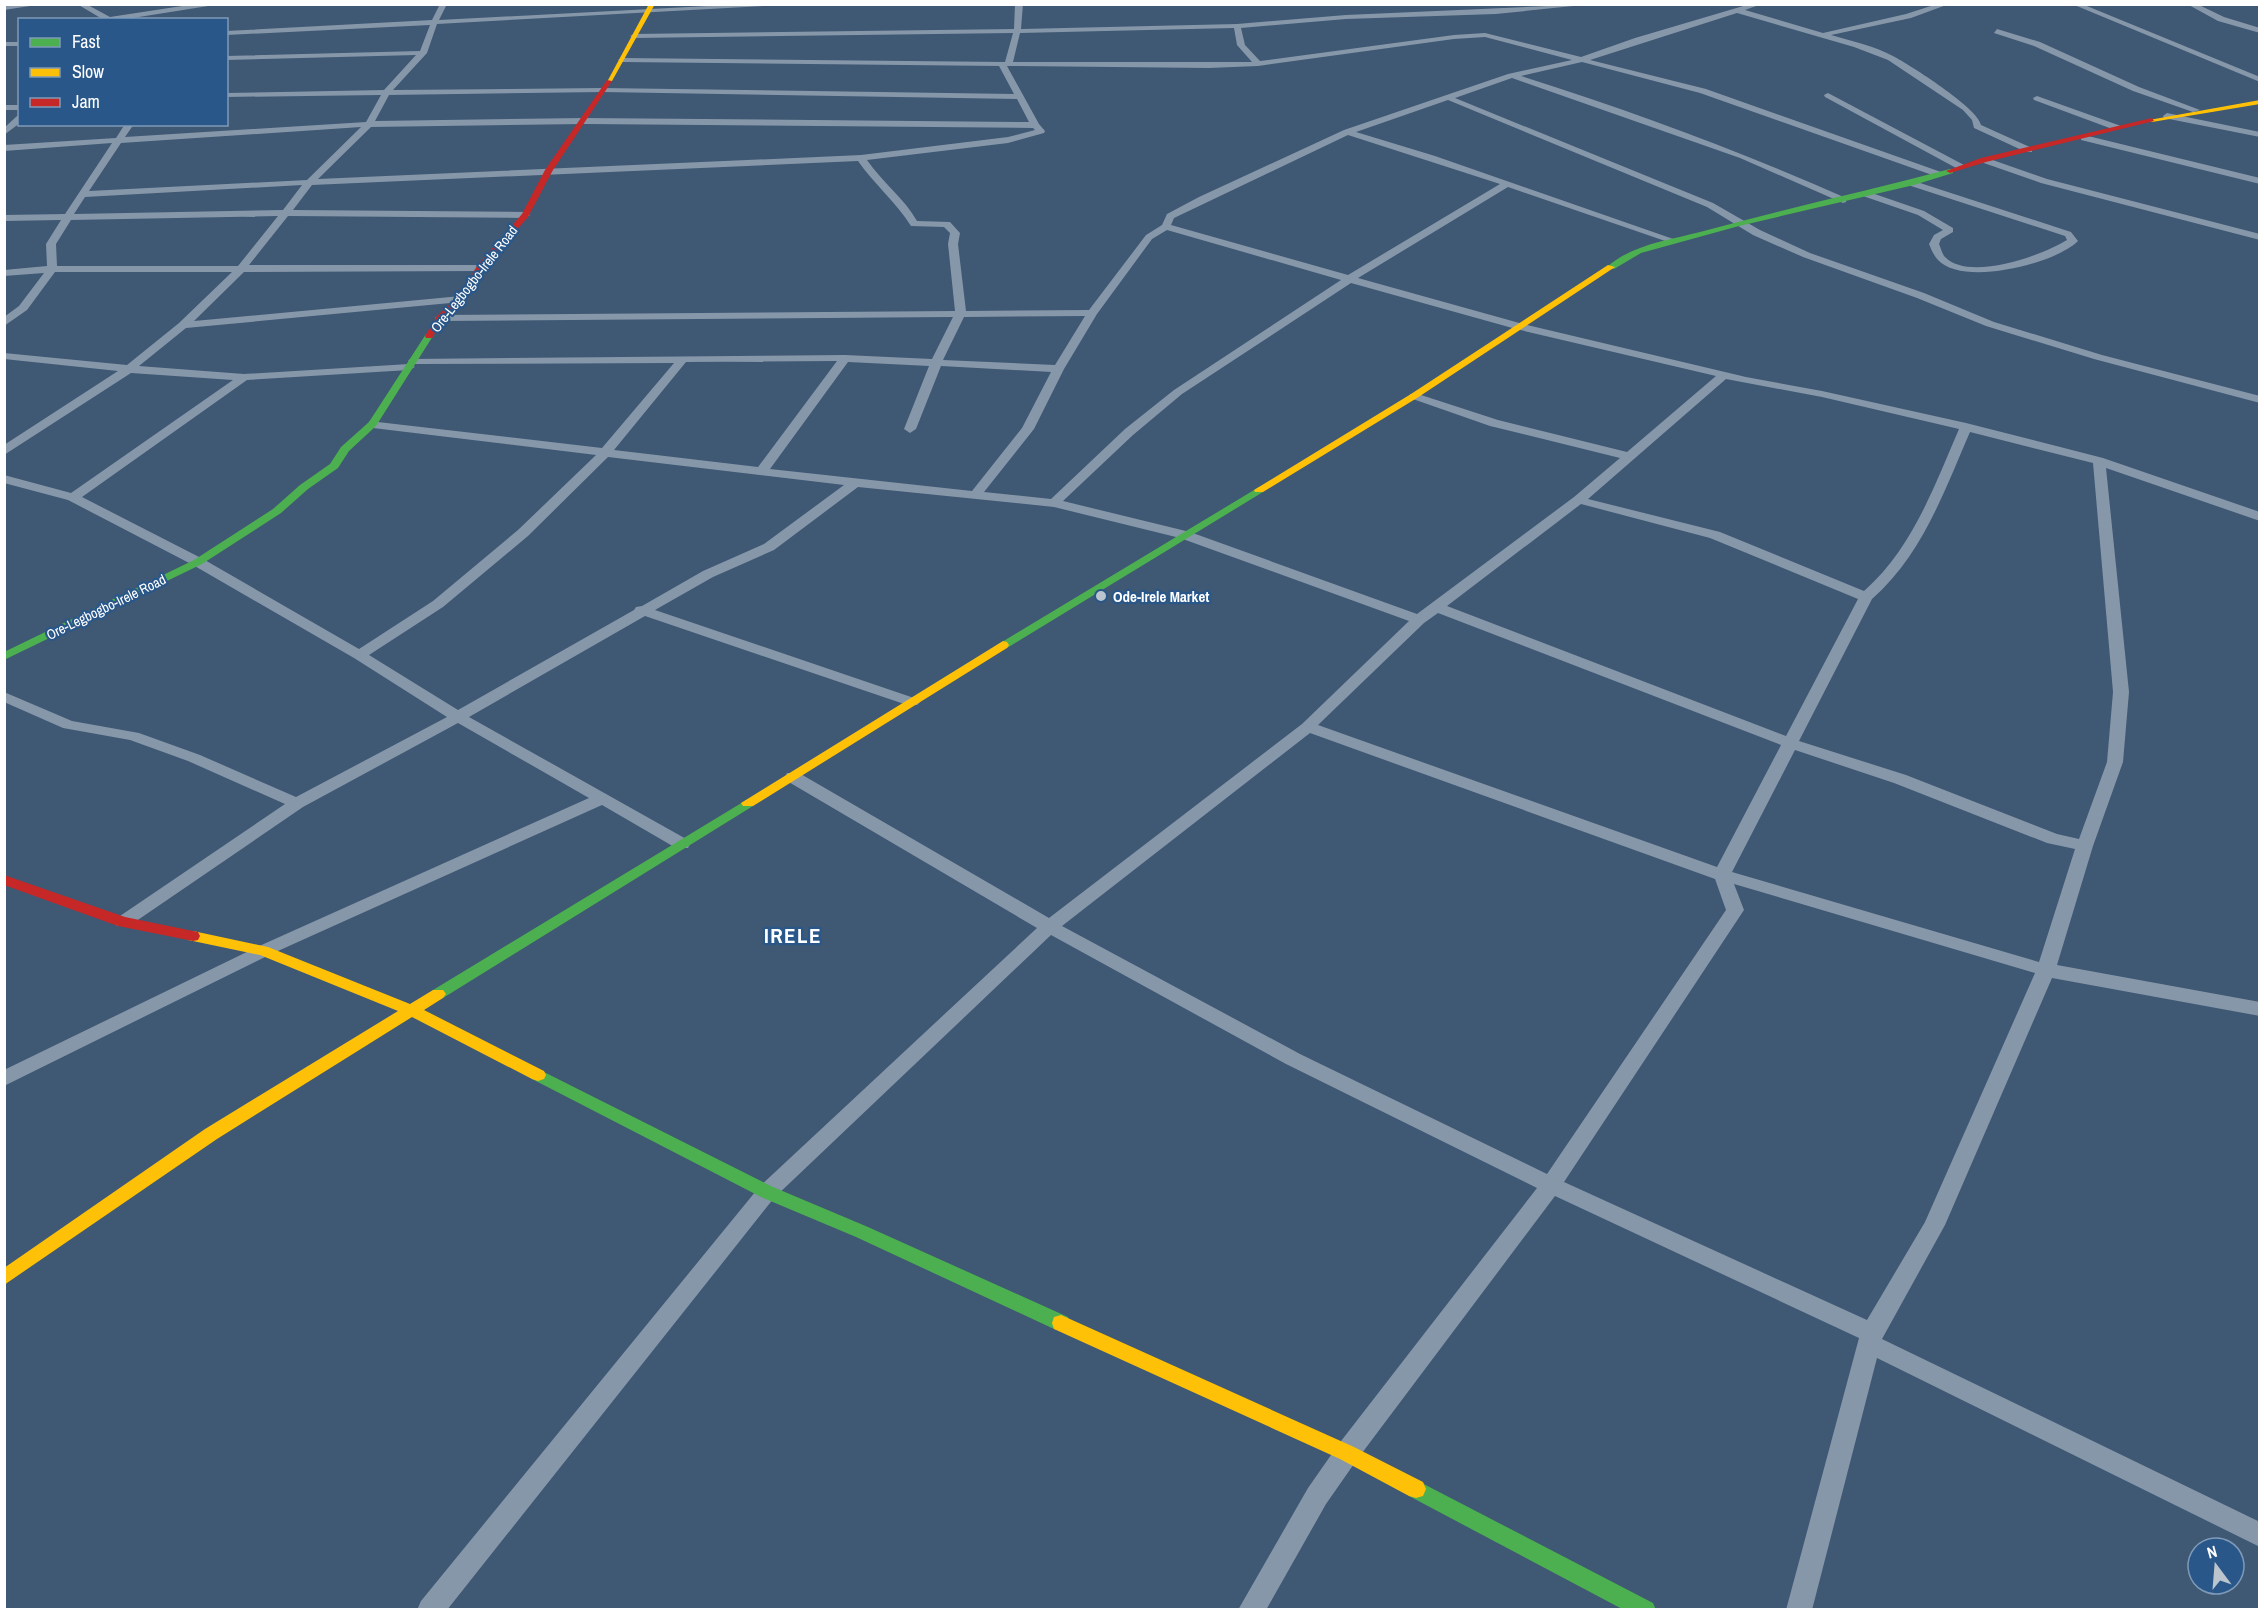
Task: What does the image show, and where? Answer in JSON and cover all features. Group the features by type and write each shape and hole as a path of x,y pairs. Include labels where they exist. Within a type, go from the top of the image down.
{"street":[{"path":"4,8 40,4"},
{"path":"80,4 109,18"},
{"path":"117,18 218,4"},
{"path":"4,451 129,369 183,325 240,270 310,182 369,124 387,92 423,53 444,4"},
{"path":"228,33 651,7 796,4"},
{"path":"82,194 549,170 861,158 1022,138 1041,131 1035,124 1005,64 1017,32 1019,4"},
{"path":"634,36 1017,32 1237,26 1346,17 1496,12 1590,4"},
{"path":"975,495 1028,429 1058,369 1092,313 1149,237 1166,227 1170,216 1347,132 1511,76 1581,60 1638,40 1759,4"},
{"path":"1822,34 1908,16 1946,4"},
{"path":"2075,4 2259,80"},
{"path":"2190,4 2221,19 2259,31"},
{"name":"Ore-Legbogbo-Irele Road","path":"4,657 198,562 277,512 304,487 334,466 345,449 373,424 440,318 461,299 480,268 525,215 549,170 584,121 622,60 651,7"},
{"path":"1738,11 1822,34 1892,58 1966,108 1976,120 1977,126 2029,150"},
{"path":"1237,26 1241,45 1258,64"},
{"path":"1997,31 2037,44 2136,88 2196,110"},
{"path":"622,60 1179,66 1258,64 1477,35 1502,38 1703,91 1938,174"},
{"path":"228,58 423,53"},
{"path":"1511,76 1573,95 1743,156 1843,200"},
{"path":"228,95 603,90 1021,97"},
{"path":"1827,95 1961,167"},
{"path":"1449,98 1710,205 1737,224 1837,266 1925,297 1999,327 2098,357 2259,400"},
{"path":"2037,98 2118,128"},
{"path":"4,1278 211,1134 1414,396 1576,288 1638,251 1737,224 1911,183 1984,160 2084,138 2167,116 2259,102"},
{"path":"2167,116 2259,135"},
{"path":"4,133 18,120"},
{"path":"4,148 369,124 584,121 1035,124"},
{"path":"4,323 23,308 52,269 51,244 129,126"},
{"path":"1347,132 1507,183 1674,241"},
{"path":"2084,138 2259,181"},
{"path":"861,158 873,176 906,210 914,225 939,223 952,227 955,233 953,244 960,313 937,361 910,429"},
{"path":"1984,160 2054,183 2259,237"},
{"path":"1054,503 1129,432 1178,392 1351,278 1412,243 1507,183"},
{"path":"1866,194 1921,213 1950,230 1937,237 1934,244 1942,260 1953,265 1980,270 2027,263 2073,241 2068,234 1911,183"},
{"path":"4,218 286,213 525,215"},
{"path":"1166,227 1520,327 1724,375 1822,394 1966,427 2099,461 2259,517"},
{"path":"4,273 52,269 480,268"},
{"path":"183,325 461,299"},
{"path":"440,318 1092,313"},
{"path":"4,356 129,369 244,376 411,364 845,358 1058,369"},
{"path":"762,471 845,358"},
{"path":"359,655 438,604 523,533 605,453 681,361"},
{"path":"430,1610 767,1192 1048,928 1308,727 1419,620 1579,500 1724,375"},
{"path":"73,497 244,376"},
{"path":"1414,396 1494,423 1631,457"},
{"path":"373,424 855,483 1054,503 1185,535 1419,620"},
{"path":"1251,1610 1317,1496 1347,1453 1551,1185 1735,910 1722,874 1866,597 1877,589 1914,542 1966,427"},
{"path":"1799,1610 1871,1339 1934,1225 2046,970 2085,846 2115,762 2121,693 2099,461"},
{"path":"4,479 73,497 198,562 359,655 458,717 682,844"},
{"path":"123,922 297,803 458,717 641,610 708,574 769,547 855,483"},
{"path":"1579,500 1715,535 1866,597"},
{"path":"1436,607 1789,743 1900,779 2053,839 2085,846"},
{"path":"641,610 912,702"},
{"path":"4,696 68,725 133,736 194,758 297,803"},
{"path":"1308,727 1722,874 2046,970 2259,1009"},
{"path":"793,777 1048,928 1292,1058 1871,1339 2259,1535"},
{"path":"4,1079 263,951 604,798"},
{"path":"4,880 123,922 263,951 413,1011 767,1192 873,1237 1347,1453 1646,1610"}],"traffic: fast":[{"path":"1611,267 1638,251 1737,224 1911,183 1950,171"},
{"path":"4,657 198,562 277,511 304,487 334,466 345,449 373,424 429,336"},
{"path":"1003,645 1259,490"},
{"path":"438,994 748,803"},
{"path":"538,1075 767,1192 862,1232 1061,1323"},
{"path":"1416,1489 1646,1610"}],"traffic: slow":[{"path":"609,81 652,4"},
{"path":"2152,120 2260,102"},
{"path":"1259,490 1414,396 1611,267"},
{"path":"748,803 1003,645"},
{"path":"193,936 263,951 413,1011 538,1075"},
{"path":"4,1278 211,1134 438,994"},
{"path":"1061,1323 1347,1453 1416,1489"}],"traffic: jam":[{"path":"429,336 440,318 461,299 480,268 525,215 549,170 609,81"},
{"path":"1950,171 1984,160 2152,120"},
{"path":"4,880 123,922 193,936"}],"place":[{"name":"Ode-Irele Market","path":"1101,596"}],"district":[{"name":"IRELE","path":"793,935"}]}
